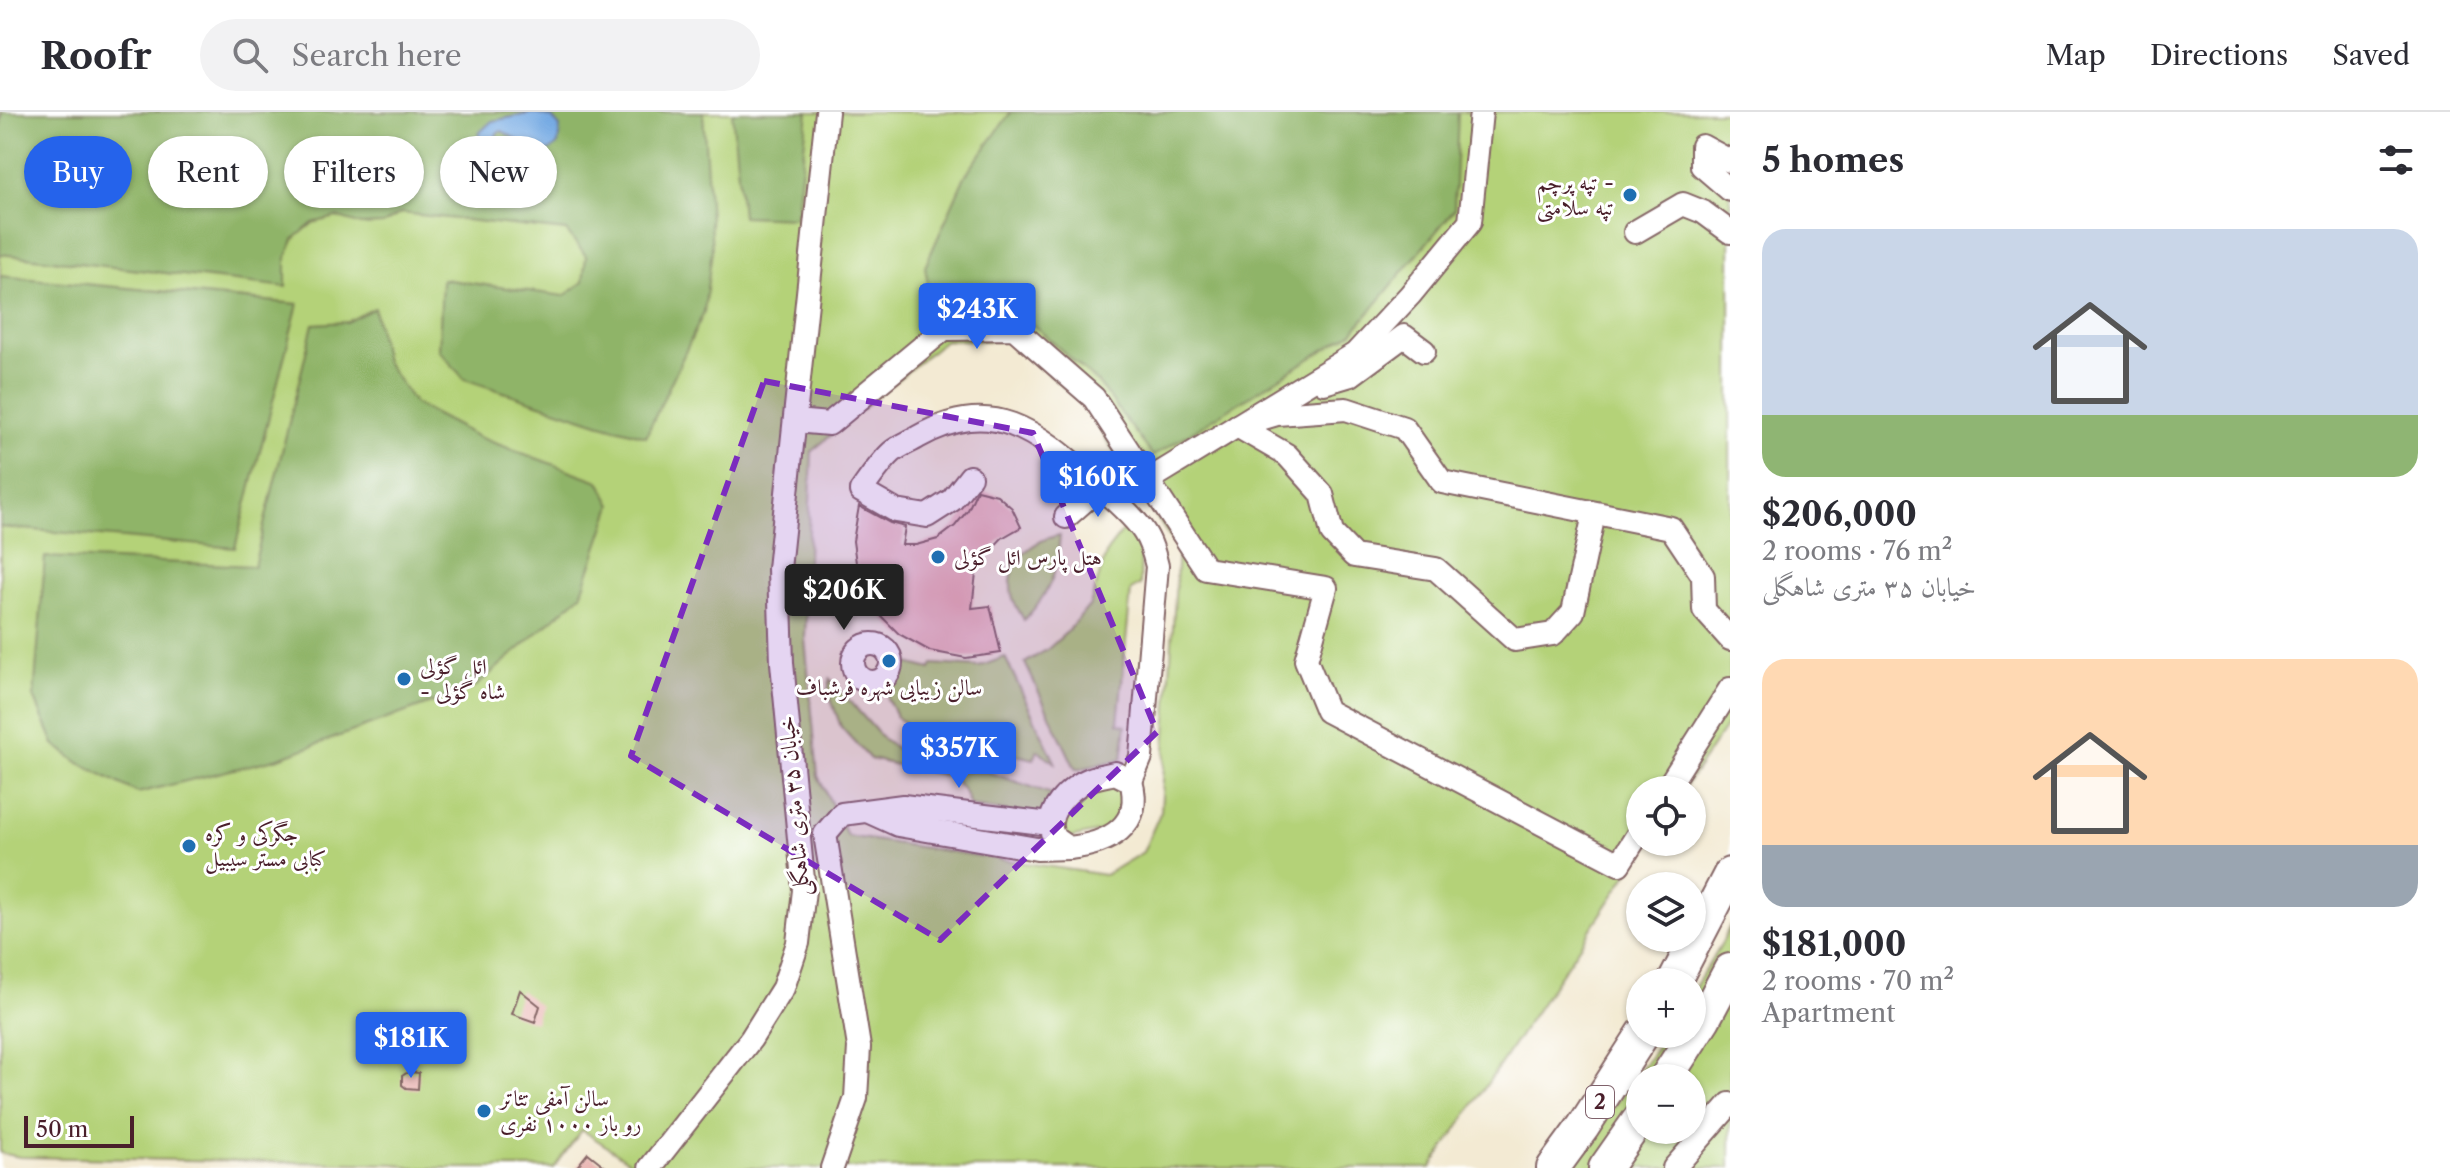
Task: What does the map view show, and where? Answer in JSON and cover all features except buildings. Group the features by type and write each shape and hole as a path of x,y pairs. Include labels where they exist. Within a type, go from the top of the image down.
{"highway":[{"path":"1681,968 1730,874"},
{"path":"1675,1064 1730,970"},
{"name":"2","path":"1553,1168 1635,1048"},
{"path":"1532,1168 1625,1064"},
{"name":"2","path":"1605,1168 1626,1138"}],"street":[{"name":"خیابان ۳۵ متری شاهگلی","path":"650,1168 751,1039 783,988 798,943 804,890 782,663 779,569 827,112"},
{"path":"1147,481 1355,354 1410,295 1470,222 1481,112"},
{"path":"1730,161 1702,146 1702,166 1730,190"},
{"path":"1635,232 1683,204 1703,212 1730,232"},
{"path":"795,421 829,424 944,329 1014,328 1094,398 1206,569 1326,588 1306,660 1327,711 1619,864 1626,853"},
{"path":"1284,398 1351,375 1404,336 1424,351"},
{"path":"1237,426 1277,414 1346,409 1404,428 1442,482 1671,528 1703,576 1704,610 1730,639"},
{"path":"866,810 898,825 1037,849 1093,846 1116,835 1131,816 1136,796 1131,781 1141,757 1157,566 1153,549 1144,531 1058,450 1034,433 977,417 937,426 892,452 861,491 896,511 927,516 952,500 970,477"},
{"path":"1237,426 1287,455 1322,494 1332,533 1354,556 1436,569 1515,640 1553,634 1573,612 1594,514"},
{"path":"1066,517 1100,487"},
{"path":"1675,776 1730,689"},
{"path":"1069,848 1055,839 1050,824 1056,808 1068,792 1089,779 1115,773 1131,781"},
{"path":"832,1167 856,1098 859,1047 825,834 842,814 903,806 1050,824"},
{"path":"1674,1168 1730,1104"}],"highlighted area":[{"path":"764,381 1033,433 1157,732 940,940 631,756"}],"green space":[{"name":"ائل گؤلی - شاه گؤلی","path":"0,112 1730,112 1730,720 1692,776 1626,776 1626,856 1640,856 1626,872 1626,876 1431,1168 626,1168 630,1162 582,1130 554,1168 411,1168 396,1164 20,1157 0,1153","holes":["945,340 1011,341 1083,404 1178,550 1161,811 1143,852 1105,875 847,836 818,776 805,639 812,451"]},
{"path":"2,112 703,112 712,250 704,312 646,436 464,379 439,350 442,279 564,296 583,282 586,256 566,231 401,213 383,224 362,225 336,217 313,223 295,238 286,258 286,287 0,254"},
{"path":"732,112 808,112 796,218 742,216"},
{"path":"1011,112 1458,112 1454,210 1353,332 1153,456 1098,383 1020,313 933,313 925,267 965,176"},
{"path":"0,276 298,304 235,548 0,527"},
{"path":"374,308 385,361 415,404 478,437 599,481 612,505 581,595 475,687 279,758 138,793 79,763 54,744 34,697 45,557 254,566 313,324 347,322"},
{"path":"1128,524 1141,551 1140,585 1131,590 1118,723 1126,725 1122,759 1076,770 1025,663 1048,649 1090,605 1107,551"},
{"path":"1060,535 1051,581 1041,600 1024,620 1011,589 1015,567 1028,550"},
{"path":"1005,657 1056,764 1038,750 1034,759 978,746 937,742 915,732 897,717 887,699 889,687 907,663 931,669 933,664 979,667"},
{"path":"830,679 885,741 911,758 944,770 988,772 1052,794 1041,817 970,806 964,791 952,777 870,759 841,727 828,691"},
{"path":"1113,784 1123,789 1123,800 1113,829 1070,838 1061,822 1076,799"},
{"path":"1730,925 1730,1168 1568,1168 1626,1089 1626,1144 1706,1144 1706,1064 1645,1064 1657,1048 1706,1048 1706,969"}],"water":[{"path":"533,113 552,118 560,127 558,144 557,136 511,136 502,131 496,136 479,136 492,121"}],"place":[{"name":"تپه پرچم - تپه سلامتی","path":"1630,195"},
{"name":"هتل پارس ائل گؤلی","path":"938,557"},
{"name":"سالن زیبایی شهره فرشباف","path":"889,661"},
{"name":"ائل گؤلی - شاه گؤلی","path":"404,679"},
{"name":"جگرکی و کره کبابی مستر سیبیل","path":"189,846"},
{"name":"سالن آمفی تئاتر رو باز ۱۰۰۰ نفری","path":"484,1111"}]}
